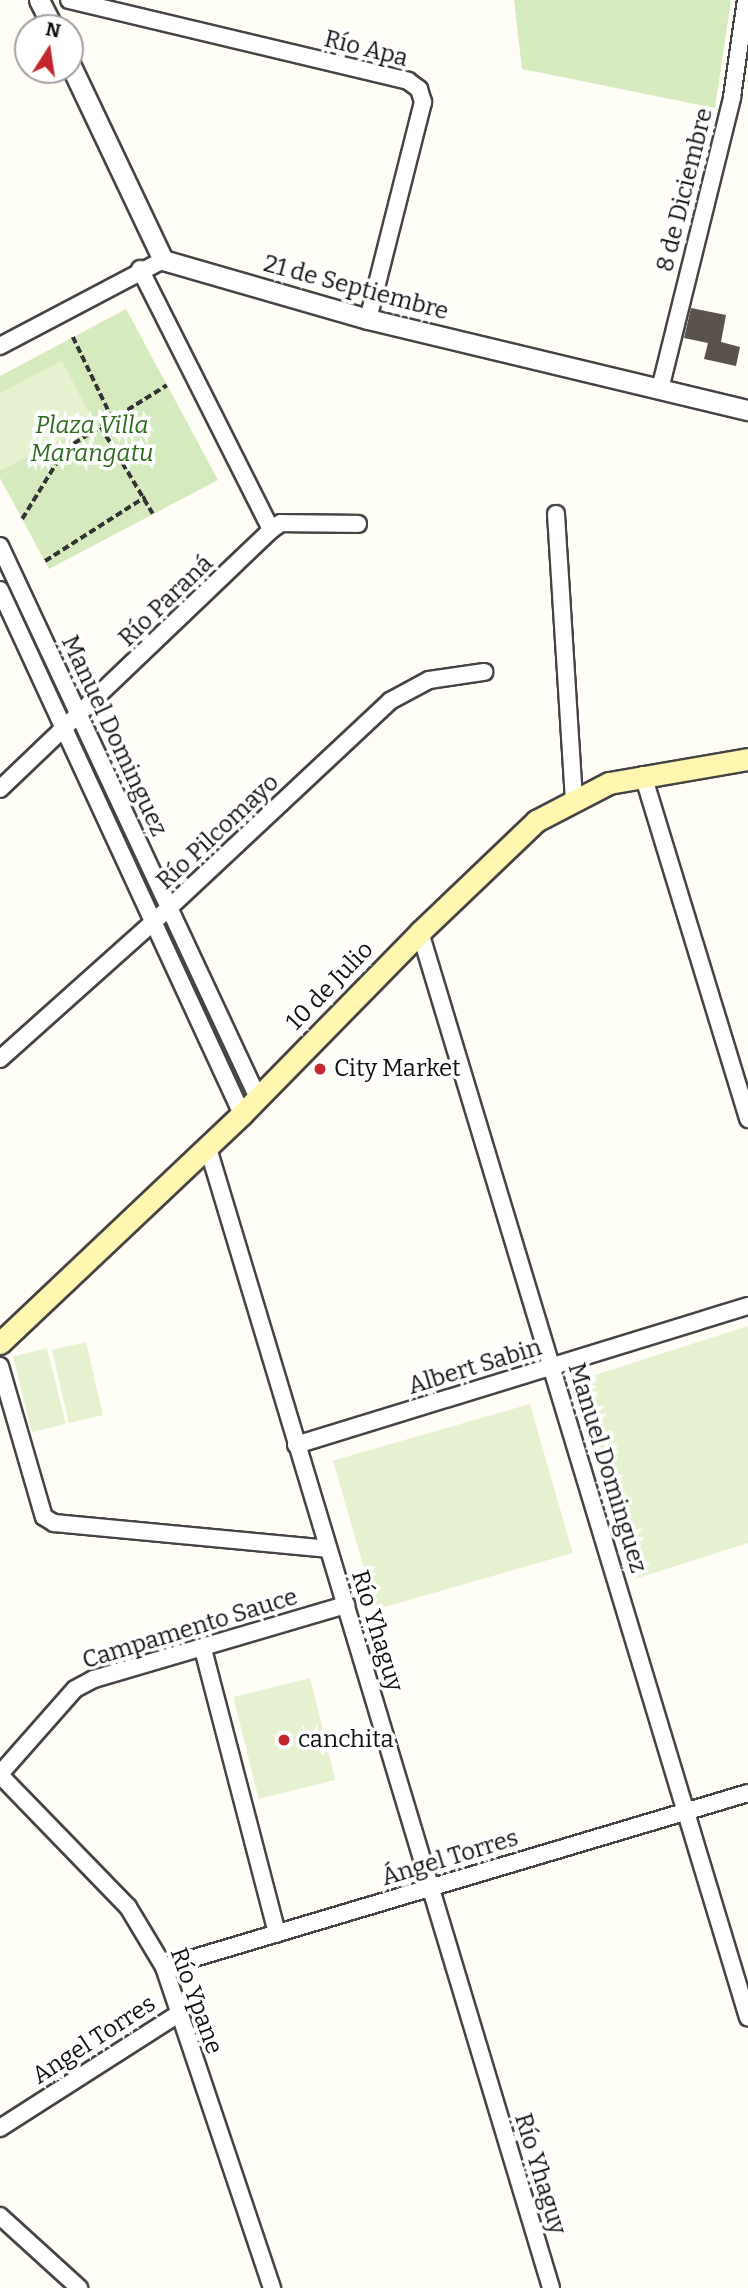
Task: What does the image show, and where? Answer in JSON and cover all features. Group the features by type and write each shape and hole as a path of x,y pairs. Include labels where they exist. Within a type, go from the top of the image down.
{"main road":[{"name":"10 de Julio","path":"0,1343 208,1148 420,932 536,821 609,783 748,759"}],"street":[{"name":"Río Apa","path":"69,0 408,81 419,89 423,102 368,319"},
{"name":"8 de Diciembre","path":"660,389 740,99 746,0"},
{"path":"0,346 140,269 163,260 79,84"},
{"name":"21 de Septiembre","path":"163,260 368,319 748,410"},
{"path":"140,269 271,530 281,523 358,524"},
{"path":"556,514 574,799"},
{"name":"Río Paraná","path":"0,789 64,728 82,716 271,530"},
{"name":"Manuel Dominguez","path":"0,546 82,716 258,1098"},
{"name":"Manuel Dominguez","path":"0,590 150,923 242,1114"},
{"name":"Río Pilcomayo","path":"0,1059 169,908 390,701 429,680 484,672"},
{"path":"643,775 748,1119"},
{"name":"Manuel Dominguez","path":"420,932 748,2018"},
{"name":"Río Yhaguy","path":"208,1148 551,2288"},
{"name":"Albert Sabin","path":"296,1446 748,1306"},
{"path":"0,1366 44,1517 54,1523 327,1549"},
{"name":"Campamento Sauce","path":"0,1774 75,1689 94,1679 203,1650 346,1605"},
{"path":"203,1650 277,1934"},
{"name":"Río Ypane","path":"0,1774 128,1907 164,1967 272,2288"},
{"name":"Ángel Torres","path":"164,1967 748,1793"},
{"name":"Angel Torres","path":"0,2128 178,2014"},
{"path":"0,2216 79,2288"}],"path":[{"path":"73,337 113,420"},
{"path":"22,519 65,449 167,385"},
{"path":"102,427 153,514"},
{"path":"45,561 145,497"}],"green space":[{"path":"514,0 731,0 715,108 522,69"},
{"name":"Plaza Villa Marangatu","path":"126,309 218,480 49,569 0,478 0,376"},
{"path":"62,361 94,423 0,471 0,393"},
{"path":"0,561 64,701 62,703 0,572"},
{"path":"78,739 82,740 153,899 151,900"},
{"path":"172,936 240,1084 240,1086 168,938"},
{"path":"748,1326 748,1543 635,1579 576,1381"},
{"path":"86,1342 103,1415 69,1423 52,1350"},
{"path":"47,1348 66,1424 32,1432 13,1356"},
{"path":"530,1404 573,1553 376,1610 333,1461"},
{"name":"canchita","path":"310,1678 335,1780 259,1799 233,1697"}],"building":[{"path":"691,308 726,315 721,342 740,347 736,366 704,359 708,343 684,338"}],"place":[{"name":"City Market","path":"320,1069"},
{"name":"canchita","path":"284,1740"}]}
